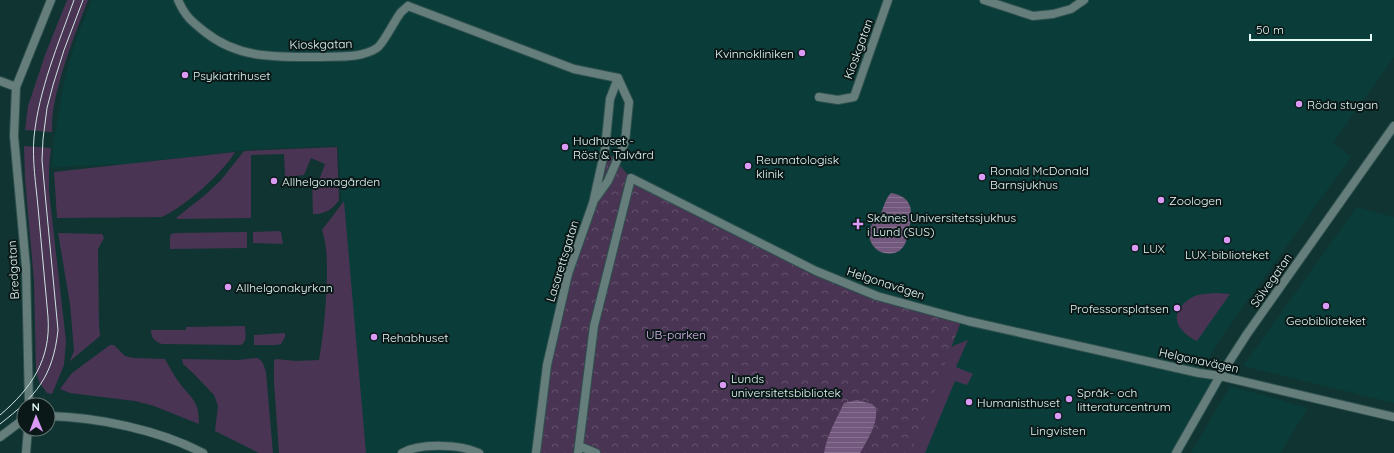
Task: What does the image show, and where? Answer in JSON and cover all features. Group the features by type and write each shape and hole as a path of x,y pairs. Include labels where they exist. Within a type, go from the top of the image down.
{"street":[{"name":"Bredgatan","path":"29,397 26,267 14,136 16,87 51,0"},
{"name":"Kioskgatan","path":"178,0 184,13 198,27 223,45 238,51 249,53 286,57 358,55 378,47 406,3 574,69 618,78"},
{"name":"Kioskgatan","path":"819,97 838,100 854,97 888,0"},
{"path":"984,0 1033,16 1053,14 1071,9 1084,0"},
{"path":"593,203 608,181 625,142 629,102 618,78"},
{"name":"Lasarettsgatan","path":"536,453 547,365 568,274 593,203 605,149 610,99 618,78"},
{"path":"0,81 16,87"},
{"name":"Sölvegatan","path":"1176,453 1220,376 1247,334 1394,126"},
{"name":"Helgonavägen","path":"596,453 578,449 594,326 631,178 816,270 877,296 968,321 1199,373 1220,376 1394,417"},
{"path":"56,416 104,422 156,434 203,453"},
{"path":"0,437 16,425"},
{"path":"26,453 27,437"},
{"path":"402,453 422,446 449,447 473,450 479,453"}],"shaded area":[{"name":"Skånes Universitetssjukhus i Lund (SUS)","path":"92,0 1394,0 1394,57 1333,143 1351,157 1224,333 1199,373 1220,376 1176,453 911,453 846,283 631,178 605,149 536,453 360,453 338,146 254,149 126,164 52,167 54,139 65,78 76,39"},
{"path":"891,193 899,195 908,202 911,219 905,244 897,252 890,254 876,249 869,237 869,232 872,225 880,215 886,200"},
{"path":"1357,207 1394,217 1394,403 1243,366"},
{"path":"1230,386 1308,408 1280,453 1191,453"},
{"path":"857,400 872,404 876,408 874,426 860,453 824,453 825,446 844,403"}],"green space":[{"path":"67,0 88,0 60,78 53,108 52,132 25,130 28,106 45,55"},
{"path":"24,146 51,148 49,191 66,341 64,365 52,394 47,393 39,382 36,370 34,281 25,179"},
{"path":"337,147 339,200 331,209 313,214 312,180 318,183 325,164 311,158 304,175 285,177 284,154 251,155 251,218 176,218 221,180 244,151"},
{"name":"UB-parken","path":"605,149 631,178 846,283 962,319 911,453 536,453 547,365"},
{"path":"235,152 222,170 192,198 162,217 57,218 54,172"},
{"path":"344,201 366,453 279,453 274,361 276,359 296,361 319,360 327,276 326,247 322,230"},
{"path":"247,232 247,248 170,249 170,235 174,233"},
{"path":"253,232 281,232 283,244 253,243"},
{"path":"58,233 102,234 104,238 98,249 100,336 70,361 74,351 70,304"},
{"path":"1217,293 1230,294 1197,341 1185,333 1178,325 1177,314 1183,305 1192,297"},
{"path":"245,326 245,341 241,345 162,344 154,339 151,330 186,330 186,327"},
{"path":"285,333 285,337 281,344 254,345 254,335"},
{"path":"968,340 956,367 973,374 967,385 955,381 925,453 906,453 941,354 955,345"},
{"path":"110,345 114,345 125,356 134,358 165,359 176,378 196,404 198,409 199,424 154,406 135,401 70,393 60,389 72,373"},
{"path":"257,358 264,365 266,372 273,453 259,453 215,431 218,406 214,395 183,364 182,359 238,360"}],"tram line":[{"path":"0,415 30,383 43,359 46,346 48,317 34,172 34,137 36,119 45,84 74,0"},
{"path":"0,424 24,404 41,384 52,361 56,346 58,330 42,160 43,139 47,108 53,85 64,50 83,0"}],"place":[{"name":"Kvinnokliniken","path":"802,53"},
{"name":"Psykiatrihuset","path":"185,75"},
{"name":"Röda stugan","path":"1299,104"},
{"name":"Hudhuset - Röst & Talvård","path":"565,147"},
{"name":"Reumatologisk klinik","path":"748,166"},
{"name":"Ronald McDonald Barnsjukhus","path":"982,177"},
{"name":"Allhelgonagården","path":"274,181"},
{"name":"Zoologen","path":"1161,200"},
{"name":"Skånes Universitetssjukhus i Lund (SUS)","path":"858,224"},
{"name":"LUX-biblioteket","path":"1227,240"},
{"name":"LUX","path":"1135,248"},
{"name":"Allhelgonakyrkan","path":"228,287"},
{"name":"Geobiblioteket","path":"1326,306"},
{"name":"Professorsplatsen","path":"1177,308"},
{"name":"Rehabhuset","path":"374,337"},
{"name":"Lunds universitetsbibliotek","path":"723,385"},
{"name":"Språk- och litteraturcentrum","path":"1069,399"},
{"name":"Humanisthuset","path":"969,402"},
{"name":"Lingvisten","path":"1058,416"}]}
